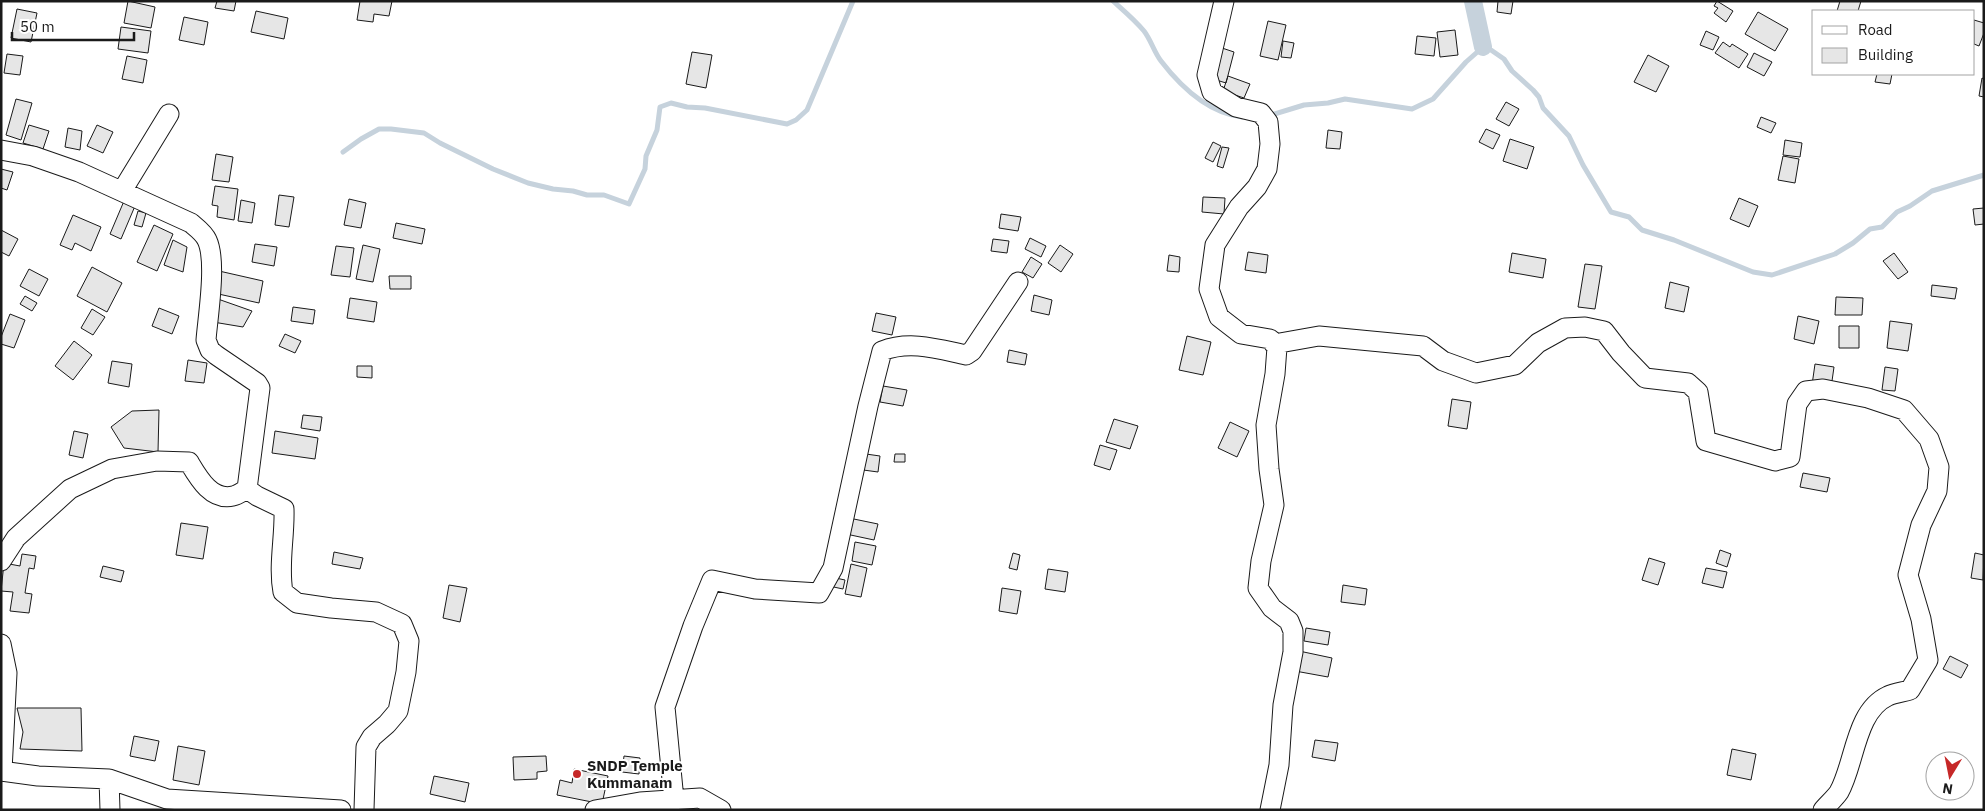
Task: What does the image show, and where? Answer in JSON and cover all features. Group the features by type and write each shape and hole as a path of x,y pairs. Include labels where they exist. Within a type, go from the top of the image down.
{"street":[{"path":"1224,1 1206,75 1212,92 1236,107 1265,118 1270,144 1267,169 1257,187 1239,207 1215,246 1209,289 1219,317 1242,334 1270,339 1277,347 1275,374 1266,425 1274,505 1261,561 1258,588 1272,608 1289,621 1293,631 1294,652 1283,705 1279,766 1270,810"},
{"path":"122,191 170,114"},
{"path":"1,150 32,156 79,172 191,223 201,231 207,240 212,261 206,340 210,350 257,382 260,388 247,490"},
{"path":"674,800 665,707 693,626 712,580 755,589 819,593 833,568 868,406 882,351 893,347 920,345 966,355 972,352 1018,282"},
{"path":"1274,344 1319,336 1422,346 1443,361 1476,373 1515,365 1538,343 1565,328 1585,327 1604,331 1621,353 1645,378 1688,383 1698,392 1706,441 1775,461 1790,457 1797,404 1806,392 1823,389 1868,398 1904,410 1929,439 1940,467 1937,491 1920,525 1908,574 1921,619 1928,660 1910,690 1887,697 1871,710 1858,738 1839,793 1824,810"},
{"path":"1,561 16,538 70,489 112,469 157,461 189,462 202,484 220,495 232,496 247,490"},
{"path":"247,490 284,509 285,529 280,575 283,592 297,603 376,612 402,624 409,641 406,672 398,711 387,724 372,736 366,747 364,810"},
{"path":"1,644 7,673 2,771 38,776 109,779 167,799 341,810"},
{"path":"109,779 110,810"},
{"path":"595,810 640,802 700,798 721,810"}],"building":[{"path":"128,1 155,7 151,28 124,23"},
{"path":"217,1 236,1 234,11 215,8"},
{"path":"360,1 392,1 389,16 374,14 373,22 357,20"},
{"path":"1498,1 1513,1 1511,14 1497,12"},
{"path":"1717,1 1733,11 1726,22 1714,13 1718,8 1714,6"},
{"path":"1840,1 1861,1 1858,10 1837,10"},
{"path":"17,9 37,13 31,42 11,38"},
{"path":"256,11 288,18 284,39 251,32"},
{"path":"1758,12 1788,29 1775,51 1745,34"},
{"path":"184,17 208,22 204,45 179,40"},
{"path":"1975,20 1984,23 1984,33 1979,46 1975,44"},
{"path":"1268,21 1286,25 1278,60 1260,56"},
{"path":"121,27 151,31 148,53 118,49"},
{"path":"1455,30 1458,55 1440,57 1437,32"},
{"path":"1706,31 1719,37 1713,50 1700,45"},
{"path":"1417,36 1436,38 1434,56 1415,54"},
{"path":"1283,41 1294,43 1291,58 1281,57"},
{"path":"1723,42 1730,47 1732,44 1748,54 1739,68 1715,53"},
{"path":"1222,48 1234,52 1226,83 1213,79"},
{"path":"692,52 712,55 706,88 686,84"},
{"path":"1754,53 1772,62 1764,76 1747,67"},
{"path":"7,54 23,56 20,75 4,73"},
{"path":"1648,55 1669,66 1656,92 1634,82"},
{"path":"127,56 147,60 143,83 122,79"},
{"path":"1877,75 1892,75 1890,84 1875,82"},
{"path":"1228,76 1250,84 1244,98 1223,91"},
{"path":"1982,78 1984,79 1984,97 1979,96"},
{"path":"16,99 32,103 21,140 6,135"},
{"path":"1506,102 1519,109 1509,126 1496,119"},
{"path":"1761,117 1776,123 1771,133 1757,127"},
{"path":"29,125 49,131 43,149 23,143"},
{"path":"97,125 113,132 103,153 87,146"},
{"path":"68,128 82,131 80,150 65,147"},
{"path":"1486,129 1500,135 1493,149 1479,142"},
{"path":"1328,130 1342,132 1340,149 1326,148"},
{"path":"1510,139 1534,147 1527,169 1503,161"},
{"path":"1785,140 1802,143 1800,157 1783,155"},
{"path":"1213,142 1221,146 1213,162 1205,158"},
{"path":"1222,147 1229,148 1223,168 1217,166"},
{"path":"216,154 233,157 229,182 212,180"},
{"path":"1783,156 1799,159 1795,183 1778,180"},
{"path":"1,169 13,172 7,190 1,188"},
{"path":"215,186 238,189 234,220 217,217 218,206 212,205"},
{"path":"279,195 294,197 289,227 275,225"},
{"path":"1203,197 1225,198 1224,214 1202,212"},
{"path":"1739,198 1758,206 1749,227 1730,219"},
{"path":"349,199 366,203 361,228 344,225"},
{"path":"241,200 255,203 252,223 238,221"},
{"path":"124,201 135,206 121,239 110,234"},
{"path":"1984,208 1984,224 1975,225 1973,209"},
{"path":"138,211 146,213 142,227 134,225"},
{"path":"1001,214 1021,217 1018,231 999,228"},
{"path":"73,215 101,227 91,251 75,243 72,250 60,245"},
{"path":"396,223 425,229 422,244 393,238"},
{"path":"154,225 173,234 157,271 137,262"},
{"path":"1,230 18,239 9,256 1,252"},
{"path":"1030,238 1046,246 1041,257 1025,249"},
{"path":"993,239 1009,241 1007,253 991,251"},
{"path":"173,240 187,247 183,272 164,265"},
{"path":"255,244 277,247 274,266 252,262"},
{"path":"363,245 380,249 373,282 356,279"},
{"path":"1060,245 1073,254 1061,272 1048,263"},
{"path":"336,246 354,248 350,277 331,275"},
{"path":"1248,252 1268,255 1266,273 1245,270"},
{"path":"1512,253 1546,259 1543,278 1509,272"},
{"path":"1894,253 1908,272 1898,279 1883,261"},
{"path":"1169,255 1180,257 1179,272 1167,271"},
{"path":"1031,257 1042,264 1033,278 1022,272"},
{"path":"1585,264 1602,266 1595,309 1578,307"},
{"path":"92,267 122,283 107,312 77,296"},
{"path":"29,269 48,279 39,296 20,286"},
{"path":"219,271 263,281 259,303 214,293"},
{"path":"389,276 411,276 411,289 390,289"},
{"path":"1670,282 1689,287 1684,312 1665,308"},
{"path":"1932,285 1957,288 1955,299 1931,296"},
{"path":"1034,295 1052,300 1049,315 1031,311"},
{"path":"25,296 37,303 32,311 20,304"},
{"path":"1836,297 1863,298 1862,315 1835,315"},
{"path":"215,298 252,311 243,327 213,322"},
{"path":"350,298 377,302 374,322 347,318"},
{"path":"293,307 315,310 313,324 291,321"},
{"path":"159,308 179,316 172,334 152,326"},
{"path":"92,309 105,317 93,335 81,328"},
{"path":"876,313 896,317 892,335 872,331"},
{"path":"10,314 25,320 14,348 1,344 1,337"},
{"path":"1798,316 1819,321 1814,344 1794,339"},
{"path":"1890,321 1912,324 1908,351 1887,348"},
{"path":"1839,326 1859,326 1859,348 1839,348"},
{"path":"285,334 301,341 295,353 279,346"},
{"path":"1187,336 1211,342 1203,375 1179,370"},
{"path":"74,341 92,355 73,380 55,366"},
{"path":"1009,350 1027,354 1025,365 1007,362"},
{"path":"188,360 207,363 204,383 185,381"},
{"path":"112,361 132,364 129,387 108,383"},
{"path":"1815,364 1834,367 1831,388 1812,385"},
{"path":"357,366 372,366 372,378 357,377"},
{"path":"1885,367 1898,369 1895,391 1882,390"},
{"path":"883,386 907,390 903,406 880,402"},
{"path":"1452,399 1471,402 1467,429 1448,426"},
{"path":"159,410 158,452 124,448 111,427 132,411"},
{"path":"303,415 322,417 320,431 301,428"},
{"path":"1114,419 1138,426 1130,449 1106,442"},
{"path":"1230,422 1249,431 1237,457 1218,448"},
{"path":"74,431 88,434 83,458 69,455"},
{"path":"275,431 318,438 315,459 272,453"},
{"path":"1100,445 1117,450 1110,470 1094,465"},
{"path":"859,453 880,456 878,472 856,469"},
{"path":"895,454 905,454 905,462 894,462"},
{"path":"1803,473 1830,478 1827,492 1800,487"},
{"path":"849,518 878,524 874,540 846,534"},
{"path":"181,523 208,527 203,559 176,555"},
{"path":"855,542 876,546 872,565 852,561"},
{"path":"1720,550 1731,554 1727,567 1716,563"},
{"path":"334,552 363,558 360,569 332,564"},
{"path":"1013,553 1020,555 1017,570 1009,568"},
{"path":"1975,553 1984,555 1983,580 1971,578"},
{"path":"22,554 36,556 34,569 29,568 25,593 32,594 29,613 10,611 13,592 1,591 4,563 20,566"},
{"path":"1649,558 1665,563 1658,585 1642,580"},
{"path":"851,564 867,568 861,597 845,594"},
{"path":"103,566 124,571 121,582 100,577"},
{"path":"1706,568 1727,572 1723,588 1702,583"},
{"path":"1048,569 1068,572 1065,592 1045,589"},
{"path":"831,577 845,580 843,589 829,586"},
{"path":"449,585 467,588 460,622 443,618"},
{"path":"1343,585 1367,589 1365,605 1341,602"},
{"path":"1002,588 1021,591 1017,614 999,611"},
{"path":"1306,628 1330,632 1328,645 1304,641"},
{"path":"1299,651 1332,658 1328,677 1295,671"},
{"path":"1950,656 1968,665 1961,678 1943,669"},
{"path":"17,708 81,708 82,751 20,749 23,732"},
{"path":"134,736 159,741 155,761 130,756"},
{"path":"1315,740 1338,743 1335,761 1312,757"},
{"path":"178,746 205,751 199,785 173,780"},
{"path":"1732,749 1756,754 1751,780 1727,775"},
{"path":"546,756 547,771 537,772 537,779 514,780 513,757"},
{"path":"624,756 640,758 639,774 622,772"},
{"path":"574,769 608,776 602,804 557,795 560,780 572,783"},
{"path":"434,776 469,783 465,802 430,794"}],"waterway":[{"path":"343,152 379,129 424,133 493,169 528,183 587,195 604,195 629,204 645,169 646,156 657,130 660,107 671,103 787,124 796,120 807,110 853,1"},
{"path":"1113,1 1144,31 1161,61 1187,89 1218,110 1242,117"},
{"path":"1473,1 1483,47"},
{"path":"1268,116 1304,105 1345,99 1412,109 1433,99 1466,62 1483,47 1504,59 1512,71 1539,97 1543,108 1569,136 1583,165 1611,212 1629,217 1642,230 1674,240 1753,272 1772,275 1835,254 1853,243 1870,229 1882,227 1897,212 1910,206 1932,191 1984,175"}],"place":[{"name":"SNDP Temple Kummanam","path":"577,774"}]}
